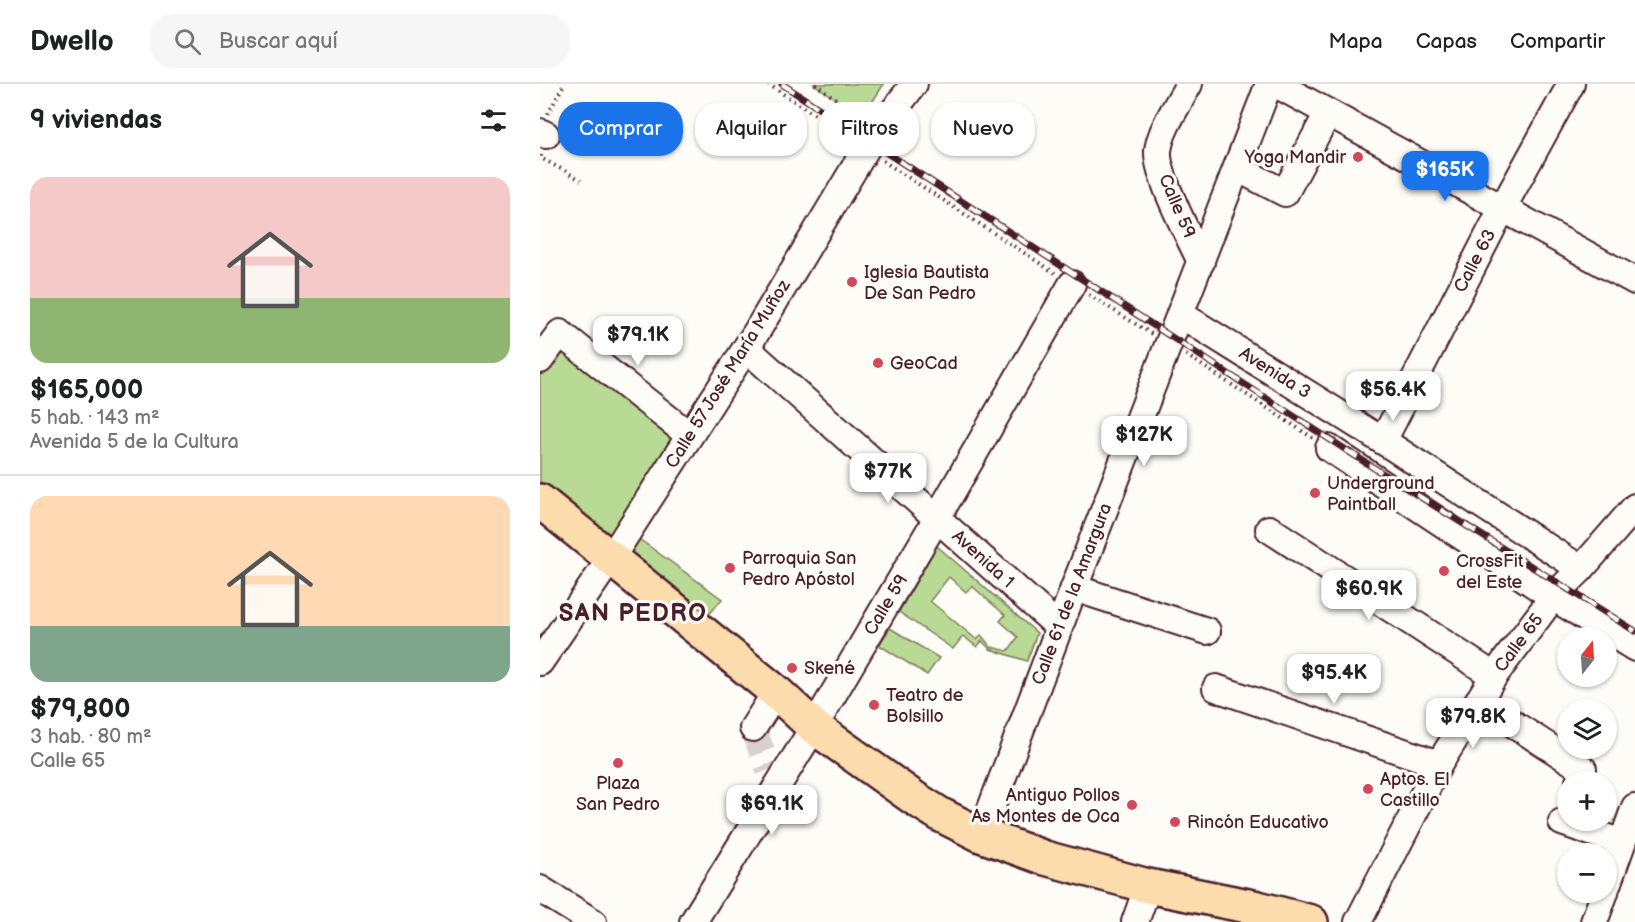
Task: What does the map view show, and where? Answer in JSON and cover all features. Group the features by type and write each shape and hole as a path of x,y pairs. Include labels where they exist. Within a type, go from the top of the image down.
{"highway":[{"path":"540,501 776,692 814,727 941,815 981,835 1045,858 1148,886 1258,908 1311,922"}],"street":[{"name":"Calle 57 José María Muñoz","path":"900,102 914,84"},
{"name":"Calle 59","path":"1189,84 1161,137 1158,160 1201,262"},
{"name":"Calle 61 de la Amargura","path":"981,835 1269,84"},
{"path":"1276,84 1635,281"},
{"name":"Calle 63","path":"1383,441 1502,209 1571,84"},
{"path":"1237,168 1285,193 1328,113"},
{"name":"Calle 57 José María Muñoz","path":"540,662 611,558 746,348 862,156"},
{"name":"Calle 59","path":"693,922 775,775 814,727 1072,284"},
{"name":"Avenida 3","path":"1180,314 1581,569"},
{"path":"540,360 560,333 689,435"},
{"name":"Avenida 1","path":"746,348 1059,627"},
{"path":"1329,448 1553,597 1635,648"},
{"name":"Calle 65","path":"1358,922 1439,764 1494,676 1553,597 1581,569 1635,507"},
{"path":"1269,530 1494,676"},
{"path":"1074,588 1207,631"},
{"path":"1216,688 1439,764"},
{"path":"753,728 776,692"},
{"path":"1478,701 1584,766"},
{"path":"1617,857 1635,807"},
{"path":"1588,831 1622,843"},
{"path":"1135,922 1148,886"},
{"path":"540,889 593,922"},
{"path":"1594,922 1601,903"}],"path":[{"path":"564,84 548,113 541,158 581,180"},
{"path":"768,84 819,111"},
{"path":"815,84 834,102"},
{"path":"895,156 1072,284 1329,448"}],"green space":[{"path":"814,84 884,84 872,102 839,102"},
{"path":"561,348 676,436 607,542 540,489 540,375"},
{"path":"635,536 722,599 703,622 624,562"},
{"path":"937,546 1037,633 1027,661 990,649 982,641 977,647 963,636 953,649 899,612","holes":["949,577 966,592 972,586 1005,615 1000,621 1018,637 1008,651 991,647 981,635 977,640 930,601"]},
{"path":"890,628 939,658 927,675 879,645"}],"tunnel":[{"path":"753,728 769,770"}],"railway":[{"path":"782,84 1374,468 1635,631"}],"place":[{"name":"Yoga Mandir","path":"1358,157"},
{"name":"Iglesia Bautista De San Pedro","path":"852,282"},
{"name":"GeoCad","path":"878,363"},
{"name":"Underground Paintball","path":"1315,493"},
{"name":"Parroquia San Pedro Apóstol","path":"730,568"},
{"name":"CrossFit del Este","path":"1444,571"},
{"name":"Skené","path":"792,668"},
{"name":"Teatro de Bolsillo","path":"874,705"},
{"name":"Plaza San Pedro","path":"618,763"},
{"name":"Aptos. El Castillo","path":"1368,789"},
{"name":"Antiguo Pollos As Montes de Oca","path":"1132,805"},
{"name":"Rincón Educativo","path":"1175,822"}],"district":[{"name":"SAN PEDRO","path":"633,613"}]}
